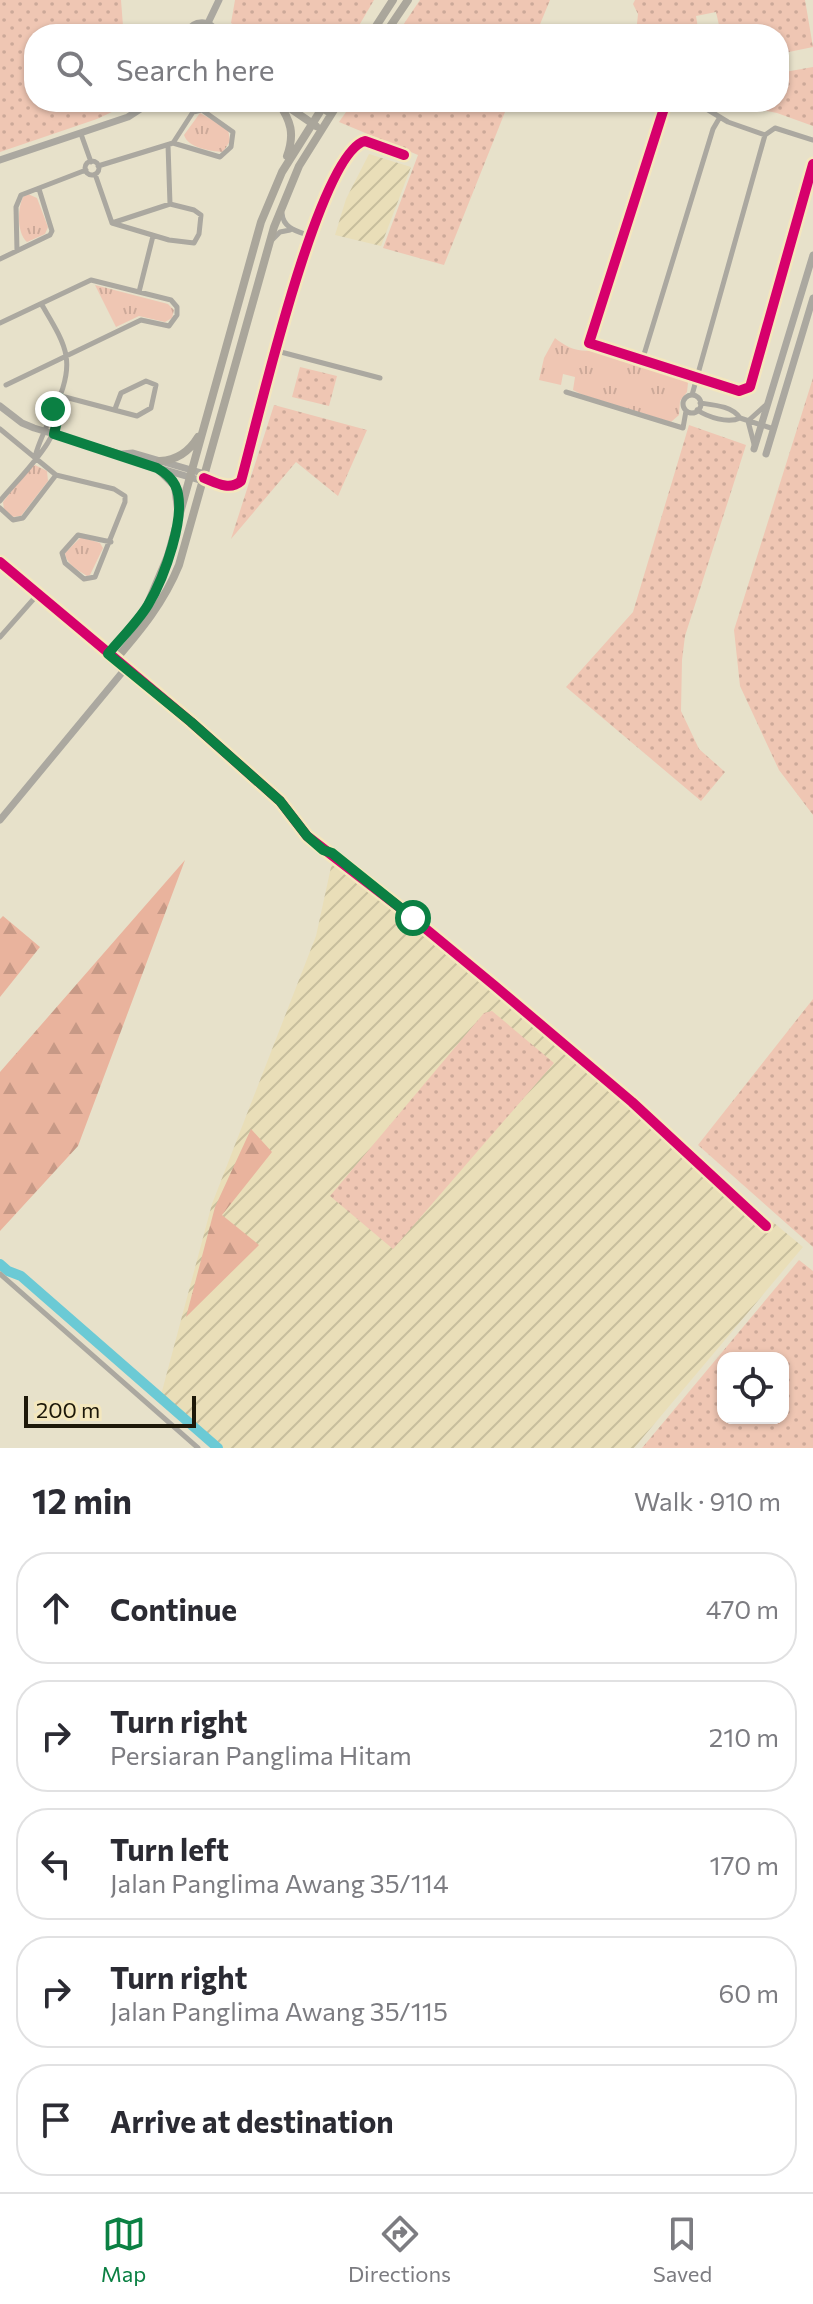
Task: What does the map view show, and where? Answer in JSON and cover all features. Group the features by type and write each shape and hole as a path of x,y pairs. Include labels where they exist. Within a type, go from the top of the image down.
{"main road":[{"path":"377,24 393,0"},
{"path":"392,24 408,0"},
{"path":"111,657 155,592 178,522 261,222 292,143 293,131 286,112"},
{"path":"295,112 316,126"},
{"path":"111,657 155,613 179,565 267,248 321,112"},
{"path":"282,172 316,126 331,114"},
{"path":"178,522 175,486 158,464 178,457 192,447 204,428"}],"street":[{"path":"195,24 208,23 219,0"},
{"path":"0,160 81,134 136,112"},
{"path":"170,204 171,144 193,112"},
{"path":"81,134 91,162 98,166 171,144 220,157 231,147 233,132 205,112"},
{"path":"663,112 589,343 739,391 750,387 813,164"},
{"path":"712,112 765,135"},
{"path":"642,361 713,129 720,117"},
{"path":"566,392 683,428 686,411 683,401 692,395 765,135 775,128 813,140"},
{"path":"0,406 22,423 45,431 120,454 133,453 227,487 235,486 241,481 309,235 327,191 355,144 365,141 404,155"},
{"path":"17,251 18,198 86,170 91,162"},
{"path":"98,166 95,174 112,223"},
{"path":"86,170 88,174 95,174"},
{"path":"0,259 47,237 52,231 39,189"},
{"path":"170,204 194,210 201,215 202,222 197,239 188,244 112,223 170,204"},
{"path":"282,204 283,220 291,229 309,235"},
{"path":"132,230 128,224 134,216"},
{"path":"267,248 280,232 291,229"},
{"path":"139,292 153,236"},
{"path":"754,449 813,255"},
{"path":"0,323 91,280 171,300 177,315 169,326 141,320 6,385"},
{"path":"766,454 813,298"},
{"path":"0,501 45,449 54,434 61,404 66,355 42,305"},
{"path":"277,351 380,378"},
{"path":"60,397 137,416 151,408 156,385 146,381 121,393 115,409"},
{"path":"692,395 700,403 697,410"},
{"path":"35,457 38,443 60,397"},
{"path":"748,421 769,401"},
{"path":"700,403 723,407 740,418 774,429"},
{"path":"686,411 697,410 734,421 740,418"},
{"path":"748,421 753,432 754,449"},
{"path":"0,429 56,475 114,489 125,496 111,542 95,577 84,579 62,559 64,548 78,535 111,542"},
{"path":"0,508 13,520 23,518 56,475"},
{"path":"0,562 280,801 307,836 380,891 641,1110 766,1226"},
{"path":"0,637 38,594"},
{"path":"0,820 125,669"},
{"path":"0,1274 198,1448"}],"shaded area":[{"path":"369,154 411,167 381,246 335,235 346,199"},
{"path":"333,858 803,1247 634,1448 222,1448 161,1395 212,1204 316,936"}],"green space":[{"path":"0,0 121,0 123,24 24,24 24,112 112,112 0,152"},
{"path":"235,0 374,0 360,24 231,23"},
{"path":"420,0 550,0 540,24 404,24"},
{"path":"635,0 805,0 813,47 789,52 789,24 719,24 716,12 696,16 697,24 637,24 638,14 633,4"},
{"path":"813,67 813,126 772,112 789,112 789,71"},
{"path":"346,112 505,112 444,265 383,248 418,155 339,122"},
{"path":"200,113 228,129 230,141 223,152 200,148 186,139 184,135"},
{"path":"28,194 37,198 48,227 45,234 27,242 21,233 19,215 23,197"},
{"path":"95,285 168,304 174,310 172,318 165,322 139,316 116,327"},
{"path":"555,338 583,351 594,350 683,376 688,383 687,392 680,401 679,415 671,422 583,395 573,390 575,377 563,374 561,385 539,380 544,358"},
{"path":"300,367 337,376 329,406 292,397"},
{"path":"813,378 813,815 779,770 740,686 734,630"},
{"path":"274,405 367,430 338,496 296,462 231,539"},
{"path":"689,425 746,445 685,636 681,711 699,749 725,772 701,801 566,687 633,612"},
{"path":"35,465 47,471 48,481 21,516 12,517 4,510 3,502 30,467"},
{"path":"81,537 100,543 103,548 87,576 70,564 65,553"},
{"path":"185,860 78,1146 0,1231 0,1072"},
{"path":"3,916 40,947 0,997 0,919"},
{"path":"813,999 813,1247 698,1145"},
{"path":"492,1011 554,1063 393,1249 330,1196 484,1013"},
{"path":"251,1129 272,1152 222,1215 259,1245 186,1317 215,1207"},
{"path":"799,1260 813,1271 813,1448 642,1448 717,1358 717,1424 789,1424 789,1352 722,1352"}],"waterway":[{"path":"0,1264 21,1276 218,1448"}],"cycle path":[{"path":"663,112 589,343 739,391 750,387 813,164"},
{"path":"204,478 228,486 241,481 274,353 309,240 328,192 347,157 365,141 404,155"},
{"path":"0,562 280,801 307,836 403,910 632,1102 766,1226"}],"route":[{"path":"53,409 60,398 54,434 157,468 170,478 178,497 178,522 155,592 146,608 108,654 280,801 298,827 323,850 332,853 413,918"}]}
